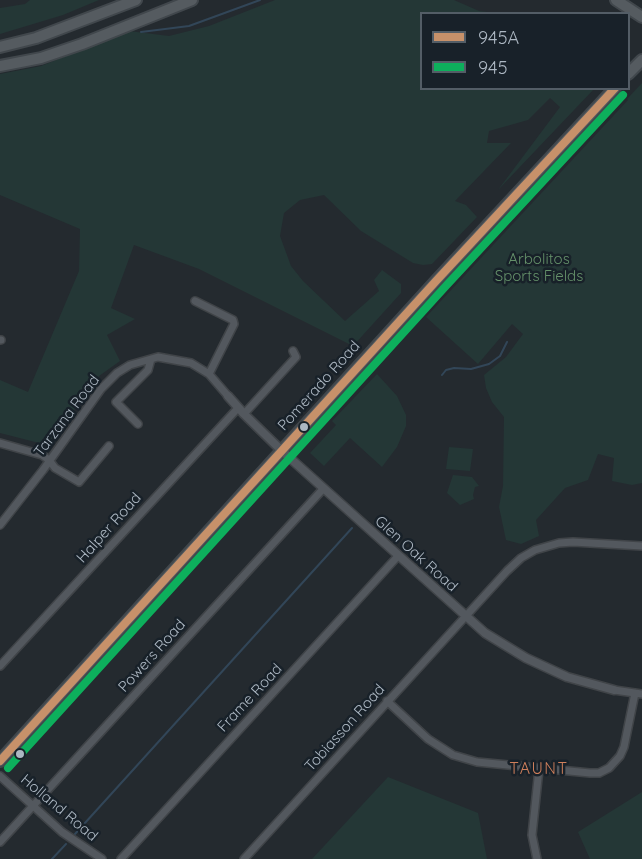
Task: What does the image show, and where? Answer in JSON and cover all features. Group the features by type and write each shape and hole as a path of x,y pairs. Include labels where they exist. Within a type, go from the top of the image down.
{"main road":[{"path":"0,47 36,38 136,0"},
{"path":"0,66 41,58 82,44 192,0"},
{"path":"616,0 642,17"},
{"path":"630,72 642,60"},
{"name":"Pomerado Road","path":"0,760 281,450 613,90"}],"street":[{"path":"195,301 233,320 234,324 209,374"},
{"name":"Halper Road","path":"0,666 241,411 296,357 293,351"},
{"name":"Tarzana Road","path":"0,525 101,389 117,373 130,365 151,359 170,358 191,363 209,374"},
{"path":"138,424 116,402 148,370 151,359"},
{"name":"Glen Oak Road","path":"209,374 241,411 281,450 485,633 526,658 567,677 638,694"},
{"path":"0,443 42,455 55,468 79,482 109,446"},
{"name":"Powers Road","path":"0,842 323,489"},
{"name":"Tobiasson Road","path":"244,859 513,565 536,550 559,543 642,546"},
{"name":"Frame Road","path":"121,859 398,556"},
{"path":"387,701 428,739 453,755 477,762 599,773 609,768 620,756 638,694"},
{"path":"537,859 532,835 539,768"},
{"name":"Holland Road","path":"0,776 62,832 102,859"}],"green space":[{"path":"30,0 99,0 63,15 0,34 0,8 25,4"},
{"path":"275,0 454,0 487,12 420,12 420,90 593,90 498,190 560,107 550,98 528,120 489,131 487,143 511,143 455,201 466,205 477,217 432,264 413,263 361,231 324,195 300,200 284,213 280,236 291,266 303,281 345,321 379,291 374,280 382,270 401,284 401,293 353,346 199,269 134,245 111,308 135,319 107,335 120,361 99,376 51,442 43,444 0,433 0,380 28,392 79,271 80,229 0,195 0,74 41,66 129,31 169,36 209,26"},
{"name":"Arbolitos Sports Fields","path":"642,83 642,483 632,485 612,481 614,458 598,454 588,480 565,488 536,520 539,536 521,544 506,540 499,507 503,486 504,417 492,402 484,375 506,357 523,334 512,324 478,364 426,317"},
{"path":"377,374 397,396 406,415 406,426 397,447 382,467 350,438 324,466 310,453 336,425 332,421"},
{"path":"449,447 473,449 470,471 446,469"},
{"path":"453,475 472,477 479,486 475,487 474,499 460,505 447,493"},
{"path":"388,777 478,813 487,859 312,859"},
{"path":"642,792 642,859 590,859 578,832"}],"waterway":[{"path":"141,32 189,26 260,0"},
{"path":"442,375 446,370 454,368 471,369 489,364 500,356 507,342"},
{"path":"75,834 352,528"},
{"path":"52,859 66,844"}],"transit line":[{"name":"945A","path":"0,761 436,281 613,90"},
{"name":"945","path":"8,768 444,288 623,95"}],"district":[{"name":"TAUNT","path":"539,769"}]}
